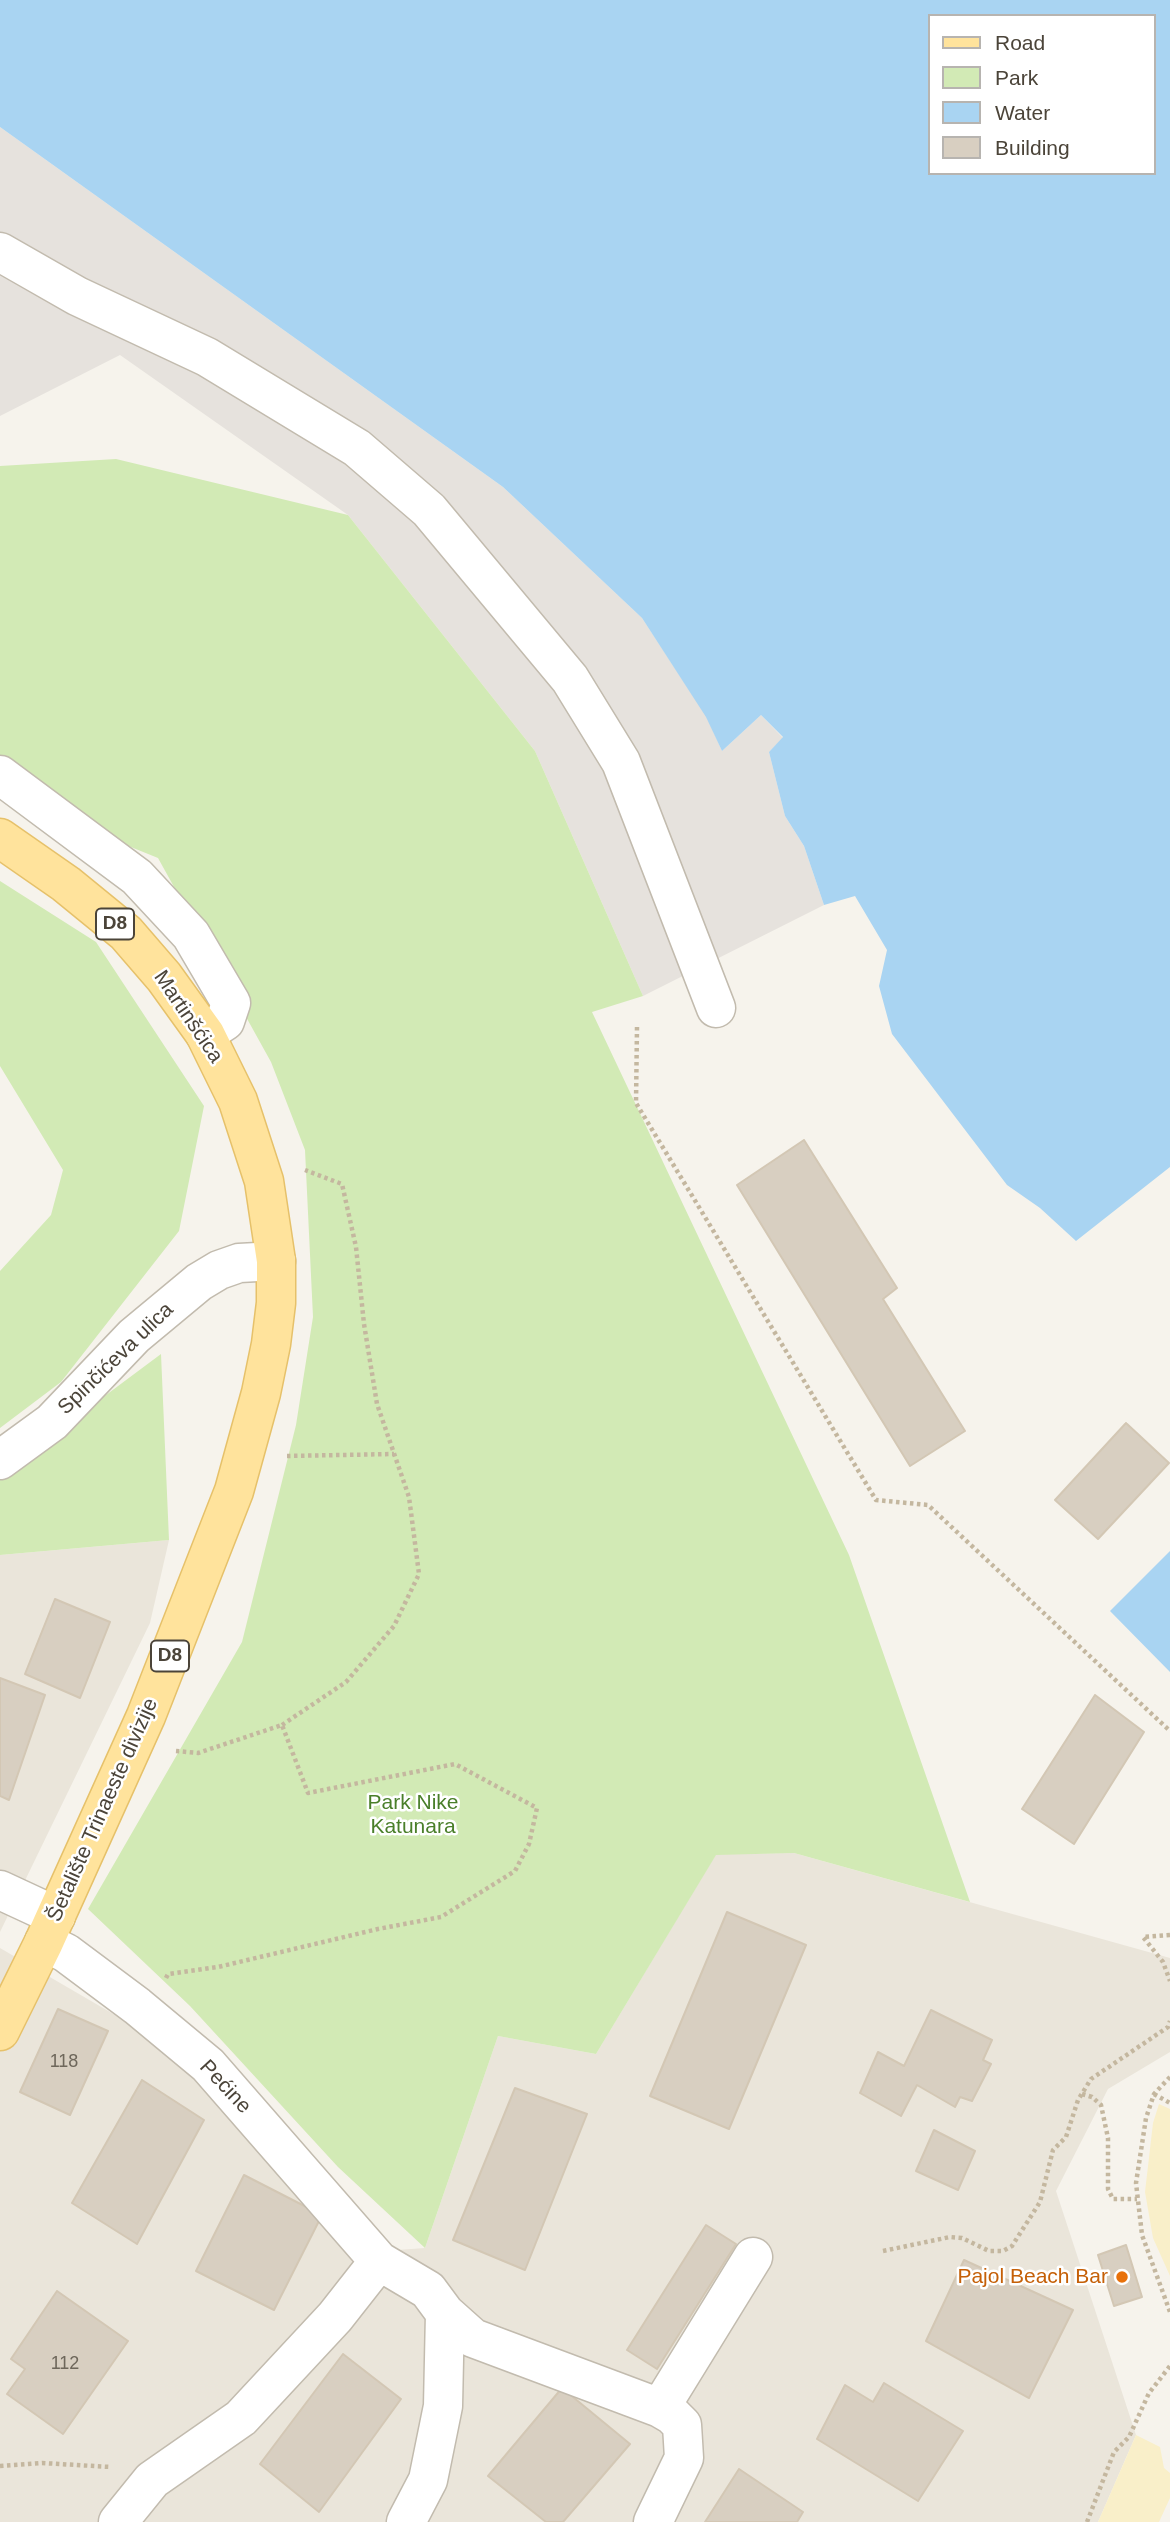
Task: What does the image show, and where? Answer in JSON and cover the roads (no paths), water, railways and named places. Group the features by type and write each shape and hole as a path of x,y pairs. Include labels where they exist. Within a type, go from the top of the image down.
{"main road":[{"name":"Martinšćica","path":"0,838 66,884 126,933 164,977 205,1034 238,1101 264,1181 276,1261"},
{"name":"Šetalište Trinaeste divizije","path":"0,2031 50,1929 146,1716 234,1491 261,1393 271,1344 276,1303 276,1261"}],"street":[{"path":"0,252 76,296 208,357 357,448 429,510 570,679 621,762 716,1008"},
{"path":"0,775 137,877 191,935 231,1003 225,1021 205,1034"},
{"name":"Spinčićeva ulica","path":"0,1460 52,1422 134,1336 199,1282 219,1270 239,1263 276,1261"},
{"name":"Pećine","path":"0,1890 50,1929 66,1953 137,2006 208,2065 379,2261 428,2290 445,2313 473,2338 660,2408"},
{"path":"653,2522 684,2458 682,2425 660,2408 753,2256"},
{"path":"118,2522 152,2480 241,2418 335,2317 379,2261"},
{"path":"406,2522 428,2480 443,2406 445,2313"}],"water":[{"path":"0,0 1170,0 1170,1167 1076,1241 1040,1208 1007,1185 892,1034 879,986 887,950 855,896 824,905 804,846 785,816 769,752 783,737 761,715 722,751 706,717 642,618 503,487 0,127"},
{"path":"1170,1551 1170,1672 1110,1611"}],"place":[{"name":"Pajol Beach Bar","path":"1122,2277"}],"park label":[{"name":"Park Nike Katunara","path":"413,1815"}]}
